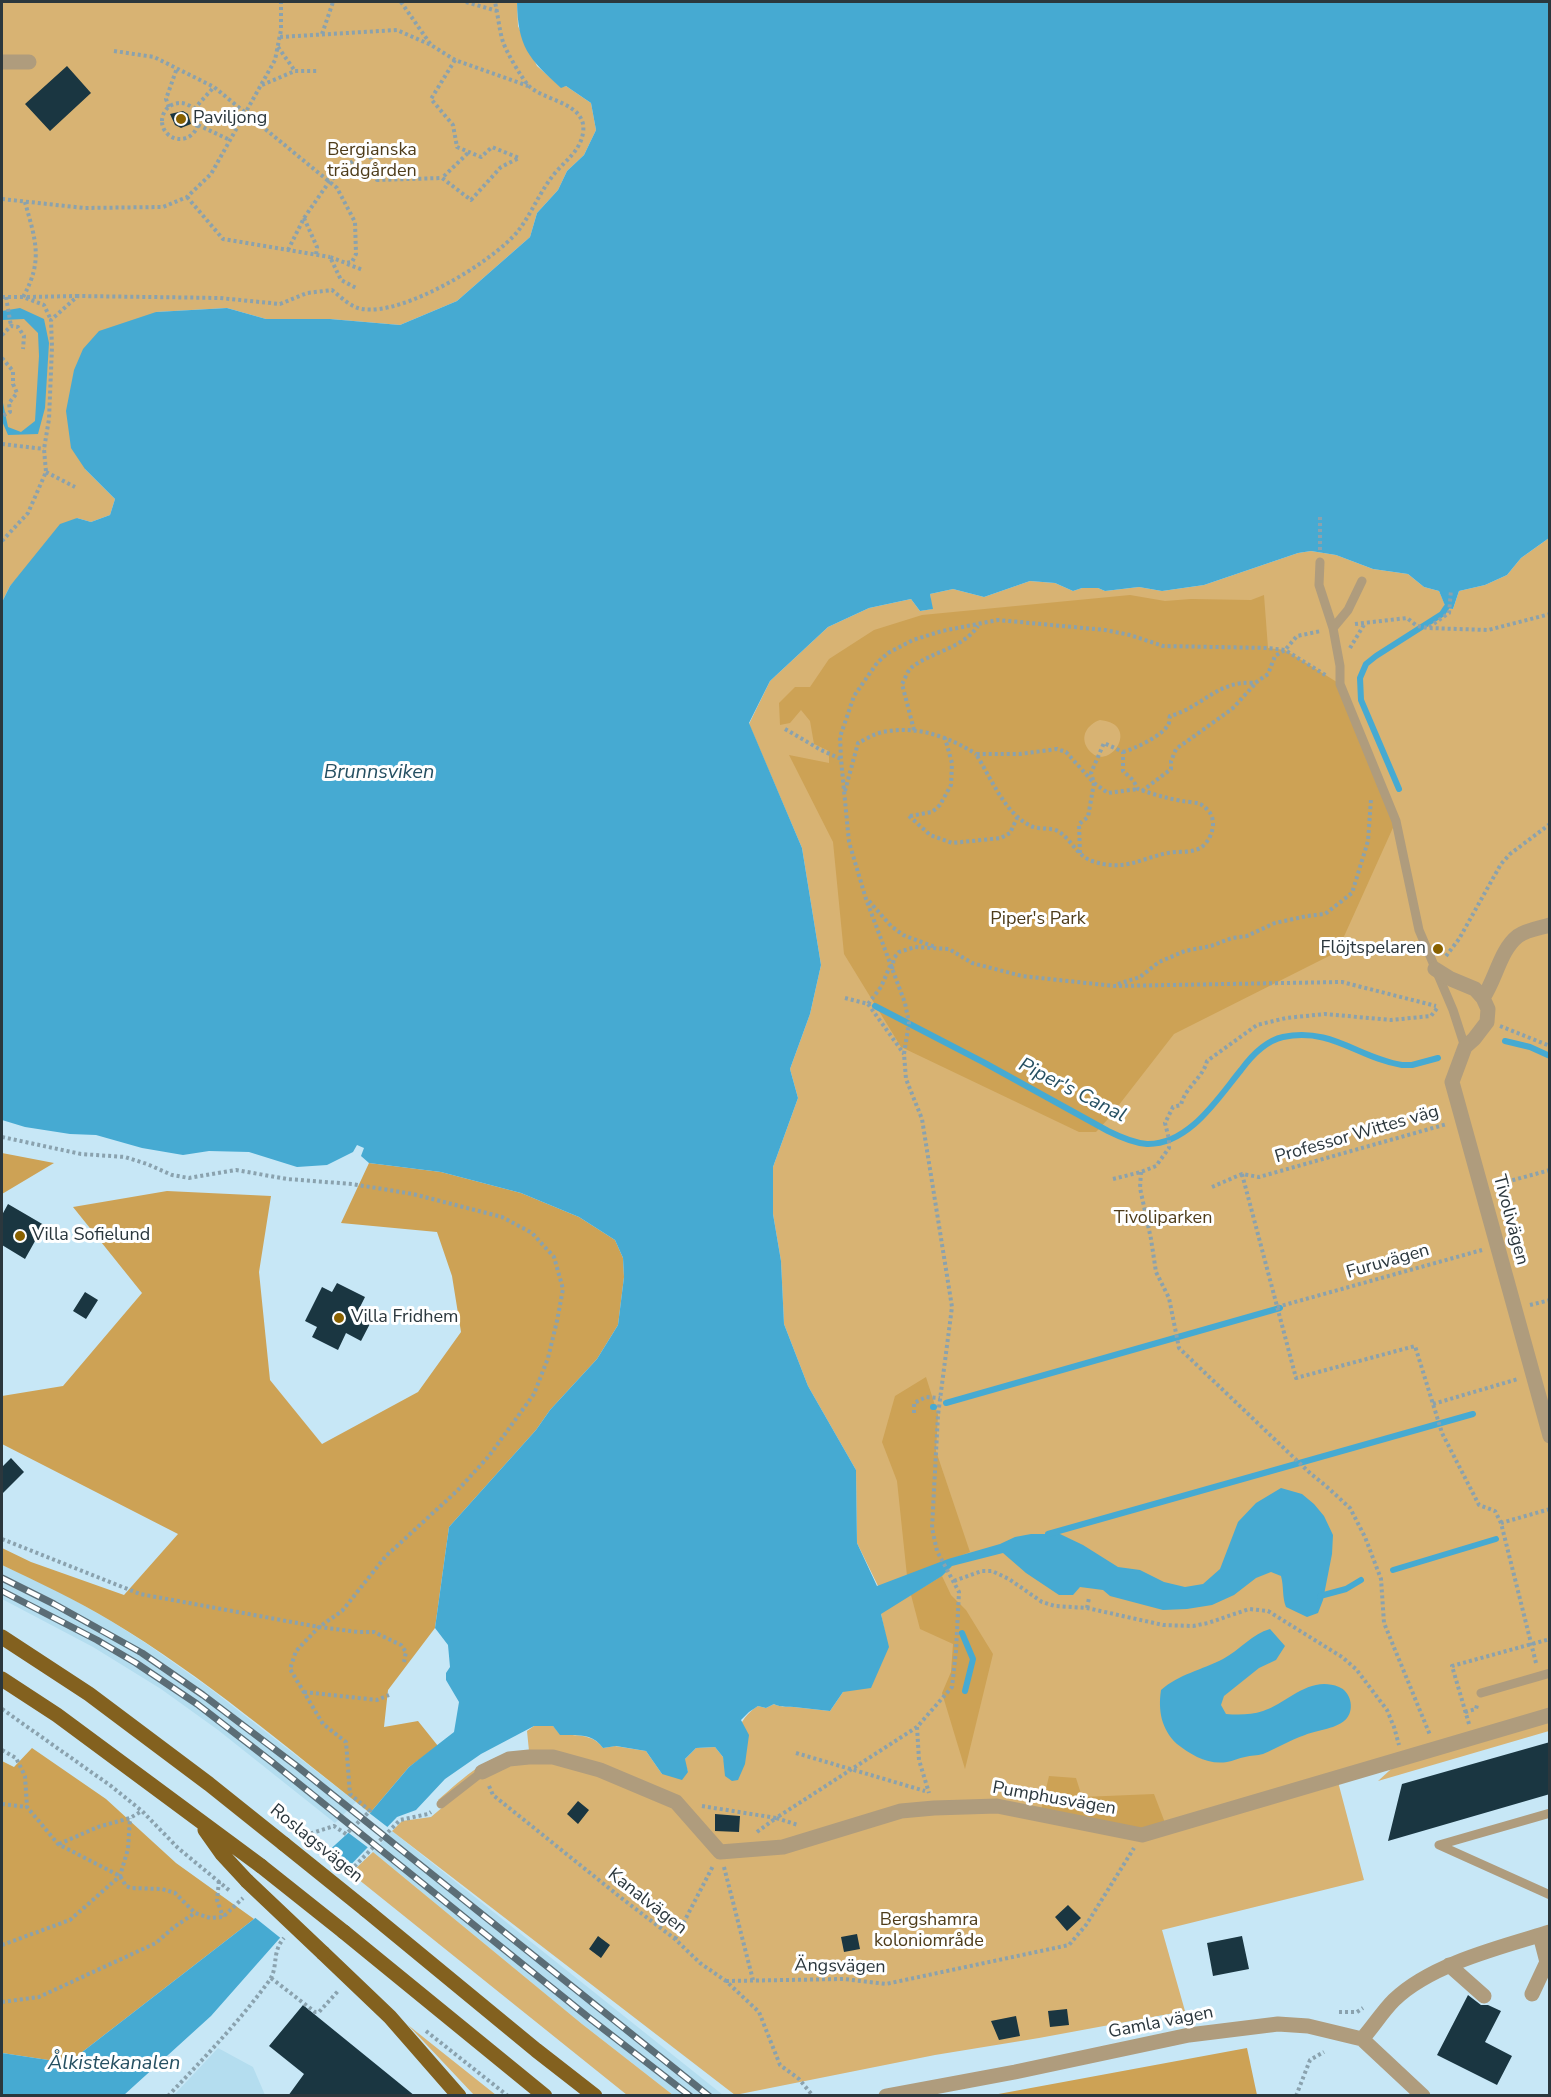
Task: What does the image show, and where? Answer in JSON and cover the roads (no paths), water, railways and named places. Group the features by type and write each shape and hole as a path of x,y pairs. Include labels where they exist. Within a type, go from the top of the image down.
{"main road":[{"name":"Roslagsvägen","path":"2,1637 89,1694 209,1784 595,2096"},
{"path":"2,1679 57,1715 261,1866 545,2096"},
{"path":"196,1817 222,1854 247,1881 390,2017 459,2096"}],"street":[{"path":"2,62 29,62"},
{"path":"1435,969 1450,979 1488,992 1506,948 1519,935 1550,924"},
{"name":"Tivolivägen","path":"1488,992 1487,1022 1465,1047 1452,1082 1550,1436"},
{"name":"Pumphusvägen","path":"482,1772 509,1759 553,1757 600,1770 676,1802 720,1852 783,1847 901,1811 933,1808 997,1806 1142,1835 1550,1715"},
{"path":"1362,2039 1394,2000 1421,1981 1449,1965 1545,1934 1547,1962 1532,1994"},
{"path":"1449,1965 1485,1996"},
{"name":"Gamla vägen","path":"886,2096 1015,2072 1188,2035 1278,2024 1308,2026 1362,2039 1423,2096"}],"lane":[{"path":"1320,562 1319,585 1333,628 1340,684 1396,821 1419,930 1453,1010 1465,1047"},
{"path":"1333,628 1348,610 1362,581"},
{"path":"1481,1693 1550,1673"},
{"path":"441,1804 482,1772"},
{"path":"1550,1813 1439,1845 1550,1895"}],"water":[{"name":"Brunnsviken","path":"517,2 1549,2 1549,538 1521,558 1507,575 1485,585 1459,591 1453,609 1446,608 1439,591 1424,587 1408,574 1373,569 1336,555 1311,551 1298,553 1204,585 1162,591 1139,587 1105,591 1098,588 1082,588 1073,591 1055,583 1030,581 984,597 953,589 930,594 933,609 920,611 911,599 869,608 828,627 770,681 749,723 802,848 821,965 810,1014 790,1069 798,1098 773,1167 773,1214 781,1261 784,1324 808,1386 856,1470 857,1543 877,1586 948,1559 1031,1534 1060,1534 1083,1545 1118,1567 1140,1570 1164,1582 1185,1587 1203,1584 1220,1569 1238,1522 1256,1503 1281,1488 1302,1494 1314,1504 1324,1516 1333,1535 1332,1554 1323,1600 1318,1613 1307,1617 1286,1607 1281,1576 1271,1572 1256,1578 1234,1595 1212,1605 1163,1610 1110,1596 1103,1590 1080,1587 1073,1595 1059,1595 1026,1573 1003,1553 952,1566 942,1576 881,1614 889,1647 871,1688 843,1692 830,1711 774,1704 766,1708 758,1706 741,1720 749,1735 745,1764 738,1780 732,1781 725,1776 723,1757 715,1747 696,1748 685,1759 688,1772 682,1780 662,1774 646,1751 616,1746 603,1748 589,1737 560,1735 553,1726 534,1726 481,1754 445,1779 416,1810 397,1817 279,1939 211,2016 124,2095 2,2095 2,2053 68,2063 254,1919 370,1813 409,1767 454,1732 459,1702 446,1680 446,1673 450,1667 448,1645 435,1628 449,1527 597,1359 618,1325 624,1277 623,1258 615,1240 579,1217 521,1193 441,1172 369,1163 361,1156 364,1148 357,1145 353,1152 327,1165 297,1167 249,1152 209,1151 183,1155 142,1148 96,1135 70,1134 25,1127 2,1120 2,602 10,586 60,524 77,518 91,522 110,515 115,499 85,469 71,448 66,411 74,370 83,349 99,331 156,312 227,308 266,319 330,319 400,325 457,301 530,237 537,213 558,190 567,171 584,155 596,130 591,103 566,86 561,88 540,68 527,51 520,30"},
{"path":"20,308 44,319 49,343 45,408 38,434 8,435 2,421 2,398 8,427 21,432 35,421 38,333 24,319 2,320 2,311"},
{"path":"1270,1629 1285,1646 1276,1660 1259,1668 1224,1696 1221,1705 1226,1714 1263,1711 1308,1687 1328,1684 1346,1692 1351,1705 1347,1718 1338,1725 1299,1737 1263,1754 1227,1762 1213,1762 1200,1758 1177,1744 1164,1726 1160,1705 1161,1690 1183,1676 1223,1659 1257,1635"}],"waterway":[{"path":"1399,789 1361,700 1360,678 1366,664 1442,614 1446,608"},
{"name":"Piper's Canal","path":"875,1006 1108,1131 1132,1141 1147,1144 1176,1137 1189,1128 1212,1106 1254,1054 1276,1039 1300,1035 1316,1036 1402,1065 1412,1065 1438,1058"},
{"name":"Piper's Canal","path":"1505,1041 1530,1047 1550,1056"},
{"path":"946,1403 1280,1308"},
{"path":"1048,1534 1473,1414"},
{"path":"1393,1570 1496,1539"},
{"path":"1320,1596 1346,1589 1361,1580"},
{"path":"962,1633 973,1659 965,1691"}],"railway":[{"path":"2,1578 142,1653 203,1695 298,1767 709,2096"},
{"path":"2,1591 97,1640 197,1704 690,2096"}],"place":[{"name":"Paviljong","path":"181,119"},
{"name":"Flöjtspelaren","path":"1438,949"},
{"name":"Villa Sofielund","path":"20,1236"},
{"name":"Villa Fridhem","path":"339,1318"}],"park label":[{"name":"Bergianska trädgården","path":"372,161"},
{"name":"Piper's Park","path":"1038,920"},
{"name":"Tivoliparken","path":"1163,1219"},
{"name":"Bergshamra koloniområde","path":"929,1931"}],"water label":[{"name":"Ålkistekanalen","path":"114,2064"}]}
